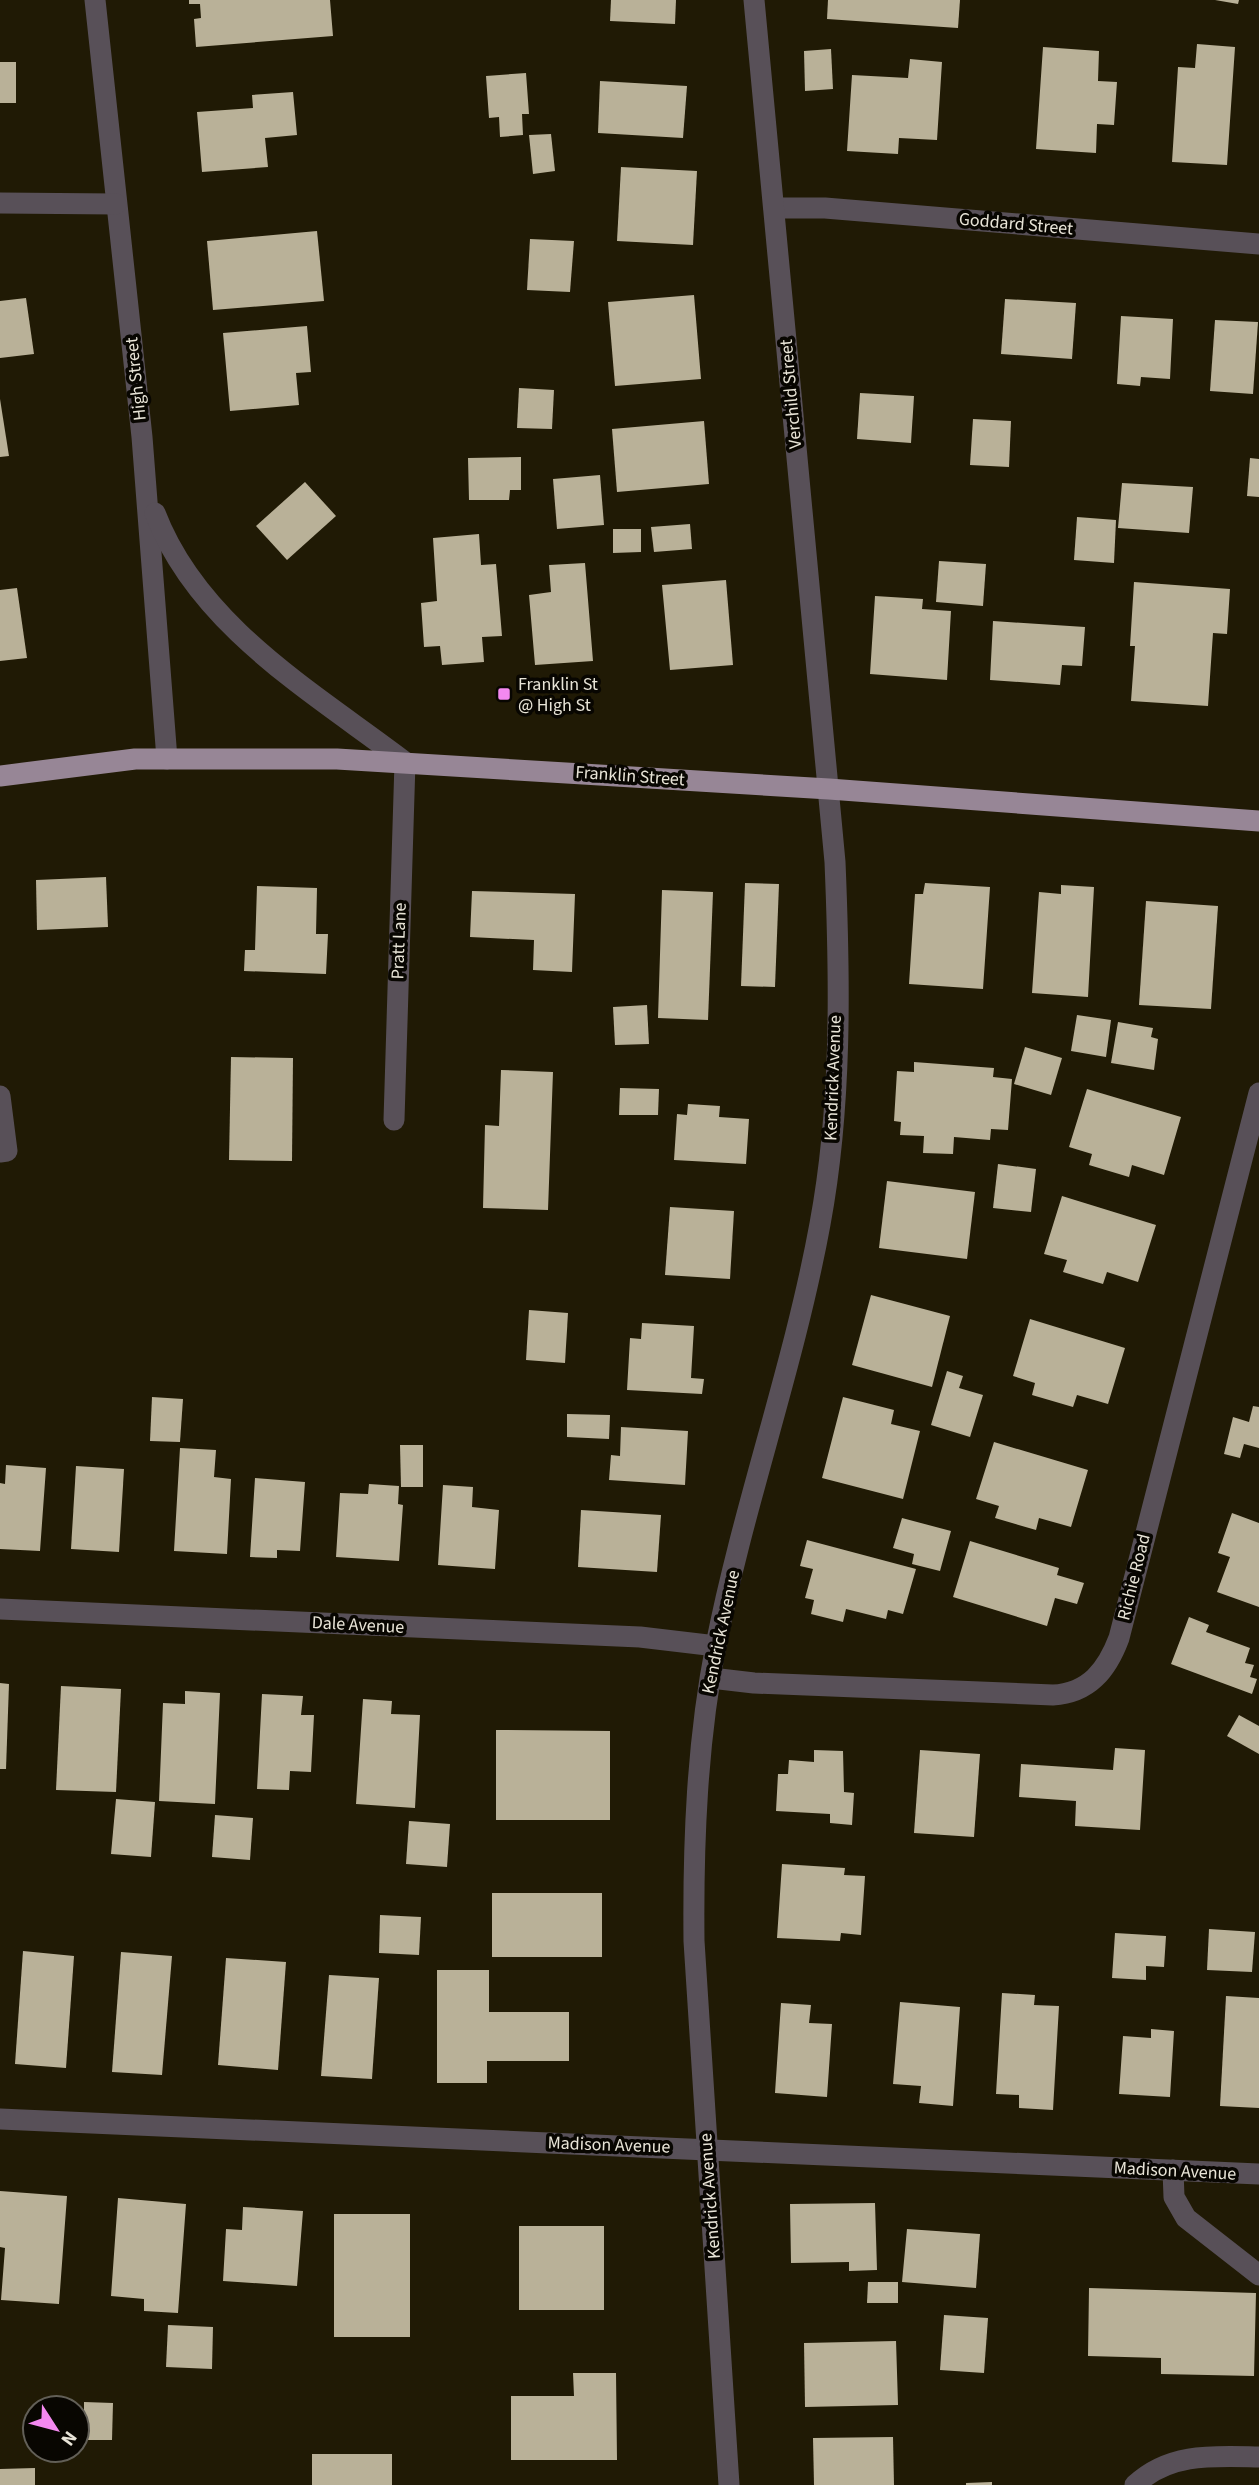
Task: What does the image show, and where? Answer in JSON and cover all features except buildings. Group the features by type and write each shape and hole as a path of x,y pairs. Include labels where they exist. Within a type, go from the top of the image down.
{"main road":[{"name":"Franklin Street","path":"0,776 106,761 167,759 405,762 829,789 1259,821"}],"street":[{"name":"High Street","path":"96,0 147,491 167,759"},
{"name":"Verchild Street","path":"754,0 829,789"},
{"path":"0,203 116,204"},
{"name":"Goddard Street","path":"774,208 825,208 1259,244"},
{"path":"147,491 175,556 194,584 233,627 405,762"},
{"name":"Pratt Lane","path":"394,1120 405,762"},
{"name":"Kendrick Avenue","path":"729,2485 707,2150 694,1895 702,1734 716,1646 802,1307 826,1184 835,1060 837,936 829,789"},
{"name":"Richie Road","path":"710,1678 754,1683 1053,1695 1068,1694 1094,1681 1112,1655 1119,1637 1259,1093"},
{"path":"0,1096 7,1151 0,1152"},
{"name":"Dale Avenue","path":"0,1609 640,1637 716,1646"},
{"name":"Madison Avenue","path":"0,2119 1259,2174"},
{"path":"1173,2170 1174,2197 1186,2218 1259,2275"},
{"path":"1135,2485 1154,2469 1188,2459 1259,2456"}],"place":[{"name":"Franklin St @ High St","path":"504,694"}]}
